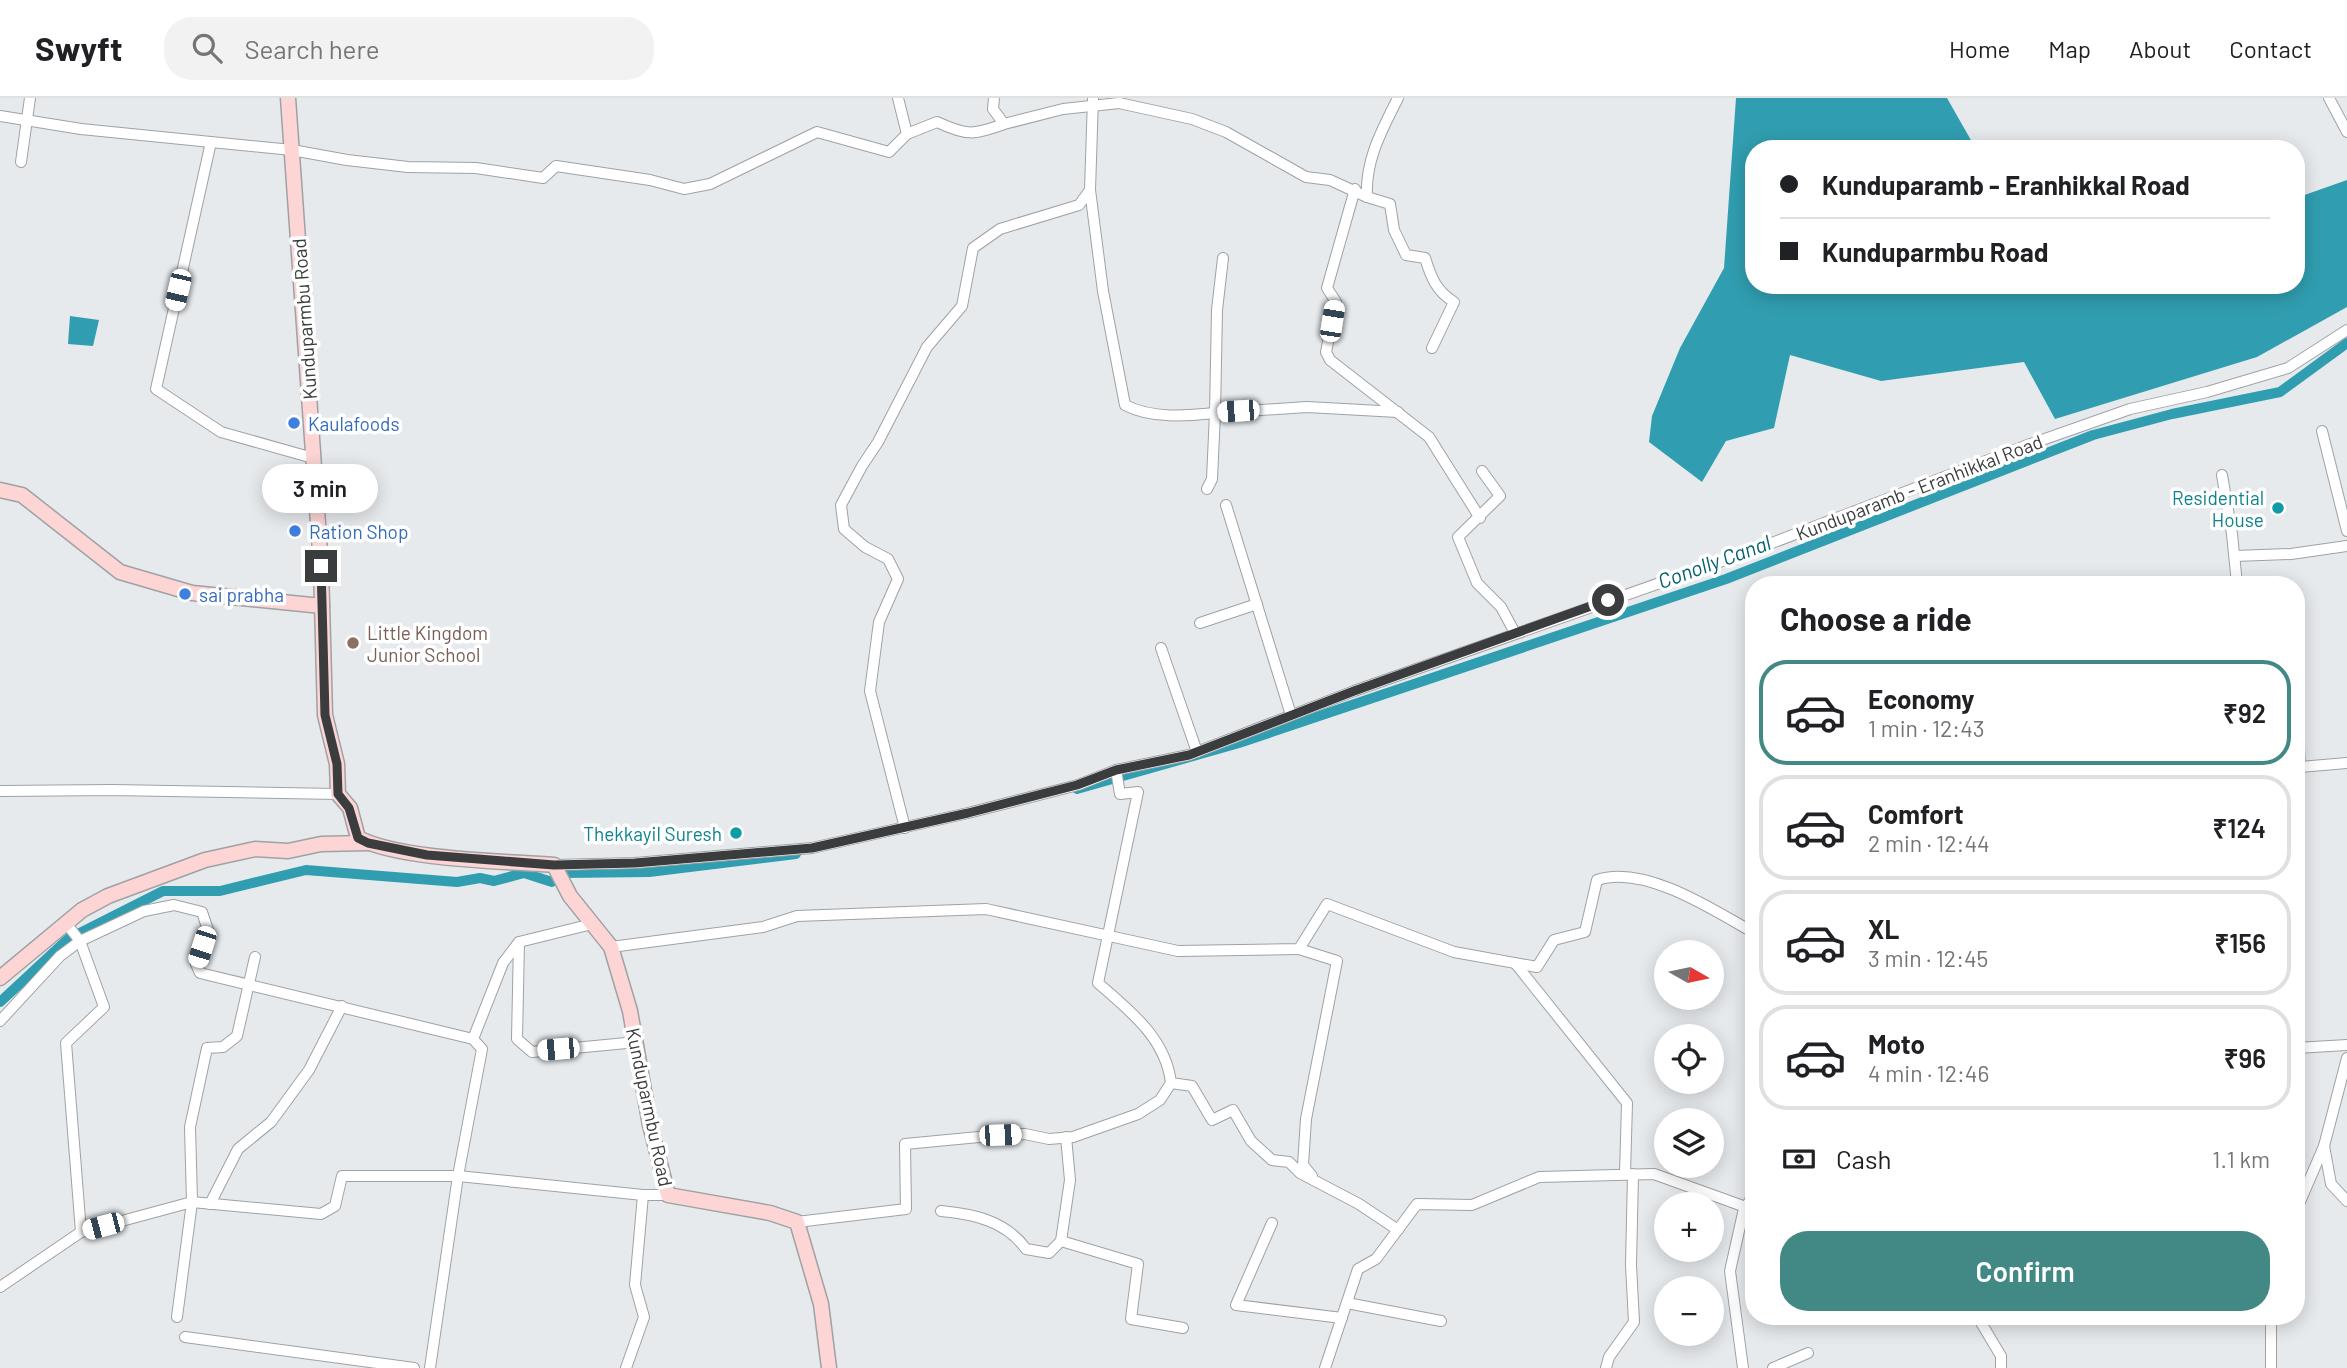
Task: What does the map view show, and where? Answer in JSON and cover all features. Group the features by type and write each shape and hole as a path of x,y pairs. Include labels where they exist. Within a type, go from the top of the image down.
{"main road":[{"name":"Kunduparmbu Road","path":"288,98 322,606 325,715 337,764 338,794 349,808 358,838 368,843"},
{"path":"0,490 22,495 120,572 192,593 322,606"},
{"path":"0,978 65,922 108,896 205,860 255,849 288,851 321,844 368,843 427,855 558,874"},
{"name":"Kunduparmbu Road","path":"558,874 611,947 637,1042 650,1125 668,1195 770,1213 797,1222"},
{"path":"797,1222 821,1304 829,1368"}],"street":[{"path":"21,162 30,98"},
{"path":"898,98 907,134"},
{"path":"994,98 993,109 1004,124"},
{"path":"1367,197 1366,175 1378,137 1398,98"},
{"path":"2329,98 2347,132"},
{"path":"0,116 81,129 292,150 408,167 476,168 543,178 556,166 650,180 684,189 710,184 817,132 889,152 907,134 937,122 961,133 978,133 1041,113 1092,101 1119,103 1192,119 1247,141 1306,177 1355,190 1390,204 1394,230 1406,254 1425,258 1432,281 1444,296 1454,302 1432,348"},
{"path":"1092,101 1090,190 1103,291 1125,405 1136,411 1185,417 1307,407 1399,412"},
{"path":"211,142 156,389 221,432 313,458"},
{"path":"905,828 870,691 879,622 898,579 888,559 865,547 844,529 841,505 878,442 927,347 962,306 973,248 1000,229 1079,205 1090,190"},
{"path":"1355,190 1327,288 1336,302 1326,352 1330,360 1429,437 1480,518"},
{"path":"1207,489 1212,479 1217,310 1223,258"},
{"name":"Kunduparamb - Eranhikkal Road","path":"558,874 635,863 783,851 905,828 1053,792 1116,771 1197,751 1515,633 1759,548 2025,446 2130,409 2207,392 2288,368 2347,330"},
{"path":"2322,432 2347,531"},
{"path":"1482,471 1500,496 1458,537 1477,583 1501,607 1515,633"},
{"path":"2222,475 2236,576"},
{"path":"1226,505 1291,715"},
{"path":"2235,556 2291,554 2347,546"},
{"path":"1200,623 1257,604"},
{"path":"1161,648 1197,751"},
{"path":"2305,767 2347,763"},
{"path":"797,1222 906,1209 905,1144 1000,1135 1066,1137 1138,1114 1160,1100 1171,1083 1170,1070 1145,1023 1098,983 1138,792 1120,793 1116,771"},
{"path":"0,791 338,794"},
{"path":"1299,949 1328,904 1454,952 1537,967 1554,940 1585,932 1597,880 1606,877 1653,881 1745,928"},
{"path":"0,1021 60,957 80,941 144,911 174,905 202,912 208,930 197,964 200,974 473,1039 482,1049 458,1176 430,1368"},
{"path":"611,947 763,927 797,916 986,909 1178,951 1299,949 1337,961 1306,1119 1303,1165 1314,1179"},
{"path":"65,922 80,941 104,1007 65,1043 80,1232"},
{"path":"473,1039 503,963 519,942 592,924"},
{"path":"519,942 517,1039 531,1052 637,1042"},
{"path":"177,1317 192,1202 190,1127 206,1048 223,1047 237,1036 255,957"},
{"path":"1515,963 1627,1103 1634,1322 1609,1357 1606,1368"},
{"path":"210,1204 238,1149 271,1122 309,1070 342,1006"},
{"path":"2305,1047 2347,1045"},
{"path":"2305,1190 2324,1146 2346,1061"},
{"path":"1171,1083 1192,1086 1212,1120 1233,1110 1251,1141 1272,1160 1289,1161 1300,1173 1398,1230"},
{"path":"941,1211 988,1219 1015,1234 1026,1249 1049,1253 1061,1241 1070,1180 1066,1137"},
{"path":"2324,1146 2330,1184 2347,1201"},
{"path":"1325,1368 1358,1269 1376,1259 1417,1204 1472,1205 1539,1177 1654,1174 1745,1206"},
{"path":"0,1287 80,1232 192,1202 321,1214 335,1206 342,1176 458,1176 643,1195 668,1195"},
{"path":"626,1368 644,1317 635,1285 643,1195"},
{"path":"1272,1223 1236,1305 1342,1318"},
{"path":"1743,1368 1730,1272 1745,1224"},
{"path":"1061,1241 1138,1264 1131,1319 1183,1328"},
{"path":"1347,1303 1441,1321"},
{"path":"1982,1325 2001,1356 2001,1368"},
{"path":"2271,1325 2271,1368"},
{"path":"185,1337 414,1368"},
{"path":"1773,1368 1808,1353"}],"water":[{"path":"1736,98 1947,98 1971,140 1745,140 1745,294 2305,294 2305,195 2347,180 2347,307 2257,357 2055,419 2024,362 1881,381 1790,355 1774,428 1726,441 1702,482 1649,442 1652,416 1680,348 1724,268"},
{"path":"70,316 99,320 93,346 68,344"}],"waterway":[{"name":"Conolly Canal","path":"1077,789 1239,743 1726,579 2093,435 2172,414 2280,392 2347,343"},
{"name":"Conolly Canal","path":"0,1002 68,939 163,891 220,891 306,870 457,882 480,878 494,881 524,873 552,882 563,873 649,872 796,854"}],"place":[{"name":"Kaulafoods","path":"294,423"},
{"name":"Residential House","path":"2278,508"},
{"name":"Ration Shop","path":"295,531"},
{"name":"sai prabha","path":"185,594"},
{"name":"Little Kingdom Junior School","path":"353,643"},
{"name":"Thekkayil Suresh","path":"736,833"}],"route":[{"path":"321,566 325,715 337,764 338,794 349,808 358,838 368,843 427,855 554,865 728,857 812,848 1016,801 1077,785 1116,770 1189,755 1354,691 1608,600"}]}
